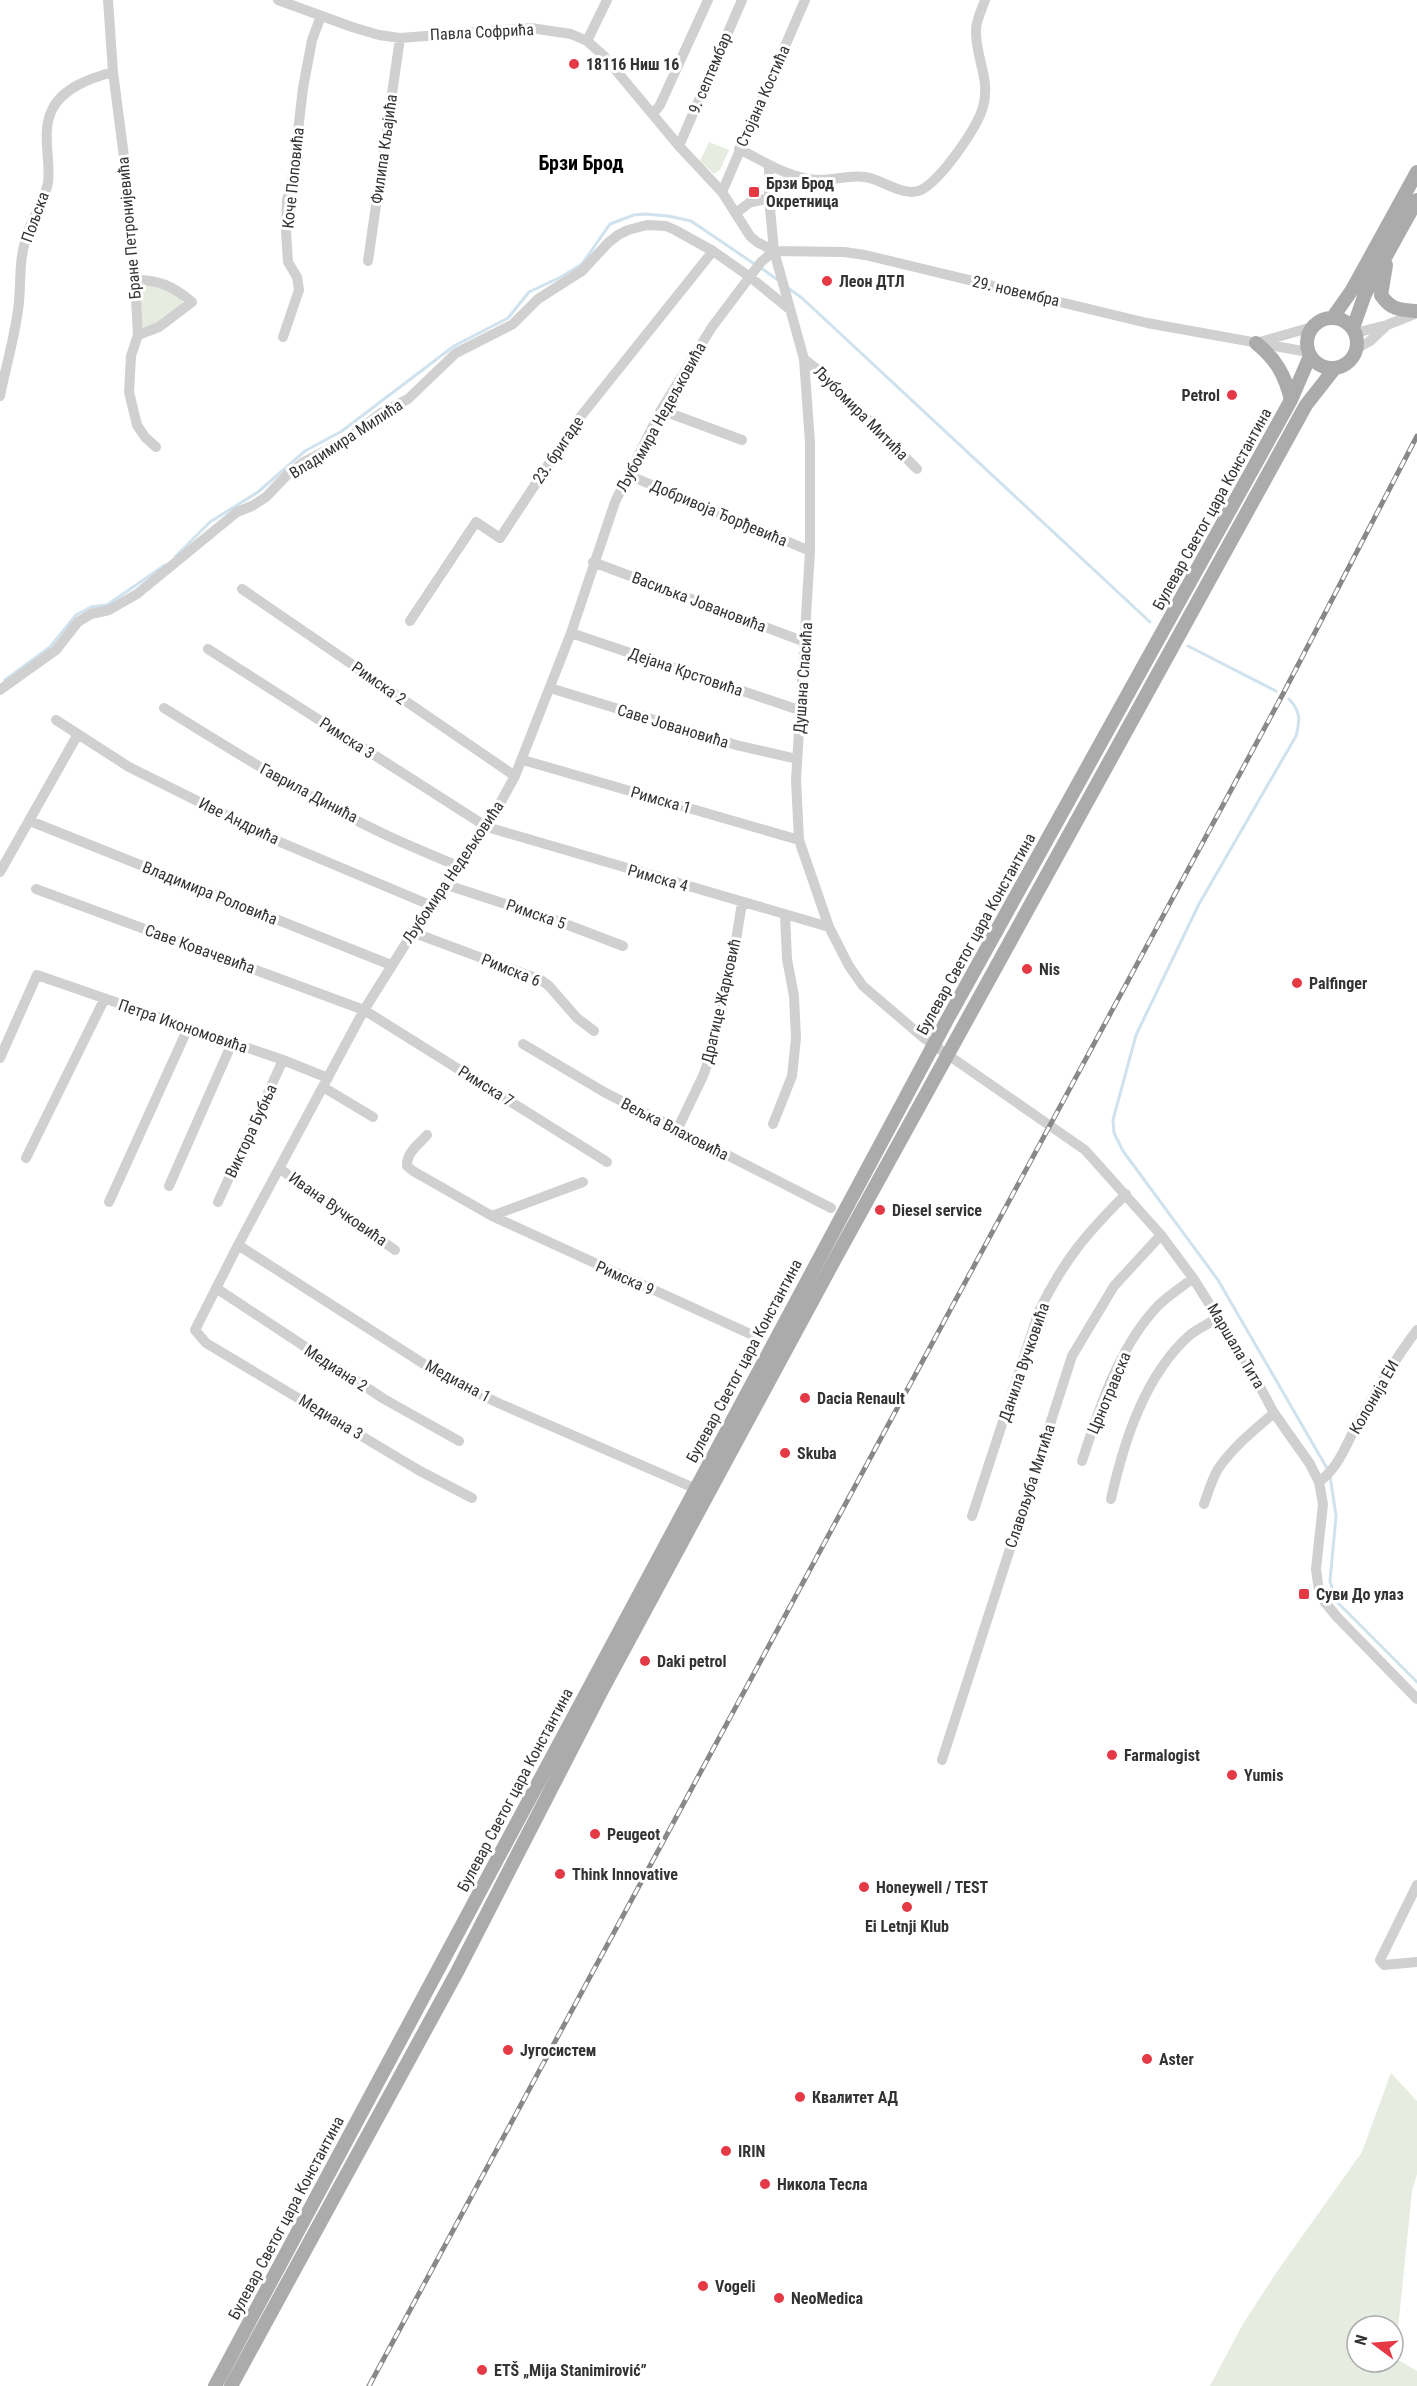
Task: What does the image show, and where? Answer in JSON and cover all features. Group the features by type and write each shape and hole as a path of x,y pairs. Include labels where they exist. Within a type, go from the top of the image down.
{"main road":[{"path":"1333,317 1352,290 1417,172"},
{"path":"1354,331 1344,320 1333,317 1319,321 1312,327 1307,337 1309,354 1318,364 1335,368 1351,360 1356,349 1354,331 1365,294 1417,200"},
{"path":"1390,248 1382,278 1381,295 1388,306 1398,310 1417,312"},
{"path":"1256,343 1269,353 1279,366 1287,381 1291,400"},
{"name":"Булевар Светог цара Константина","path":"215,2386 933,1045 1291,400 1309,354"},
{"name":"Булевар Светог цара Константина","path":"231,2386 457,1972 602,1690 947,1054 1300,415 1335,368"}],"street":[{"name":"Бране Петронијевића","path":"108,0 113,72 128,188 135,280 138,335 130,368 131,402 137,425 156,447"},
{"name":"Павла Софрића","path":"278,0 308,5 321,16 378,35 400,38 531,28 571,34 587,41 604,56 679,146 722,192 750,236 774,251"},
{"path":"587,41 607,0"},
{"path":"653,114 660,105 708,0"},
{"name":"9. септембар","path":"679,146 742,0"},
{"name":"Стојана Костића","path":"722,192 805,0"},
{"path":"739,149 769,165 803,177 819,180 866,177 906,191 922,190 951,161 971,132 983,107 986,79 975,32 985,0"},
{"name":"Коче Поповића","path":"283,337 299,290 297,277 288,262 287,200 293,174 303,88 312,40 321,16"},
{"name":"Филипа Кљајића","path":"369,261 400,38"},
{"name":"Пољска","path":"0,396 19,302 19,268 26,237 45,194 48,181 48,136 52,110 65,94 79,85 113,72"},
{"name":"Душана Спасића","path":"769,165 769,198 774,251 804,359 810,443 810,551 802,711 797,759 799,840 829,927 849,966 863,986 884,1006 947,1054"},
{"path":"736,213 749,203 769,198"},
{"name":"Владимира Милића","path":"0,690 56,650 78,622 91,614 109,610 137,594 237,512 266,497 287,475 304,462 344,441 381,413 408,399 456,352 513,324 538,299 582,272 618,235 647,225 666,226 755,270 788,308"},
{"name":"23. бригаде","path":"410,621 476,522 500,538 577,421 712,250"},
{"name":"Љубомира Недељковића","path":"195,1330 364,1010 430,905 447,885 487,827 515,776 571,633 615,502 662,410 712,327 755,270 774,251"},
{"name":"29. новембра","path":"774,251 844,252 865,255 1148,323 1309,354"},
{"path":"135,280 151,280 166,284 192,302 159,327 138,335"},
{"path":"1354,331 1387,326 1417,312"},
{"path":"1356,349 1370,341 1387,326"},
{"name":"29. новембра","path":"1256,343 1312,327"},
{"name":"Љубомира Митића","path":"804,359 818,370 917,470"},
{"path":"662,410 742,441"},
{"name":"Добривоја Ђорђевића","path":"628,475 810,551"},
{"name":"Васиљка Јовановића","path":"593,562 806,642"},
{"name":"Римска 2","path":"242,589 515,776"},
{"name":"Дејана Крстовића","path":"571,633 802,711"},
{"name":"Римска 3","path":"208,649 487,827"},
{"name":"Саве Јовановића","path":"550,688 736,745 797,759"},
{"name":"Гаврила Динића","path":"164,708 254,764 321,801 383,833 460,867"},
{"name":"Иве Андрића","path":"56,720 129,767 280,842 430,905"},
{"path":"0,872 78,734"},
{"name":"Римска 1","path":"523,760 799,840"},
{"name":"Владимира Роловића","path":"30,821 391,965"},
{"name":"Римска 4","path":"487,827 829,927"},
{"name":"Римска 5","path":"447,885 555,920 623,946"},
{"name":"Саве Ковачевића","path":"36,889 364,1010"},
{"name":"Драгице Жарковић","path":"677,1131 711,1054 731,971 742,903"},
{"path":"773,1124 792,1076 796,1038 794,996 787,959 785,914"},
{"name":"Римска 6","path":"412,932 541,980 577,1018 594,1031"},
{"name":"Петра Икономовића","path":"0,1058 37,975 283,1060 326,1083 374,1117"},
{"path":"26,1158 104,1000"},
{"name":"Римска 7","path":"364,1010 607,1162"},
{"path":"109,1203 188,1028"},
{"path":"169,1186 232,1043"},
{"name":"Вељка Влаховића","path":"523,1044 604,1092 677,1131 831,1208"},
{"name":"Маршала Тита","path":"947,1054 1085,1150 1161,1235 1193,1278 1219,1317 1274,1413 1322,1480 1323,1504 1316,1569 1319,1591 1337,1617 1417,1699"},
{"name":"Виктора Бубња","path":"218,1202 283,1060"},
{"name":"Римска 9","path":"427,1135 409,1155 407,1166 492,1216 759,1338"},
{"name":"Ивана Вучковића","path":"280,1169 395,1250"},
{"path":"492,1216 583,1182"},
{"name":"Данила Вучковића","path":"972,1516 1039,1311 1070,1255 1091,1229 1126,1194"},
{"name":"Славољуба Митића","path":"942,1760 1072,1356 1114,1286 1161,1235"},
{"name":"Медиана 1","path":"238,1245 438,1372 496,1401 694,1488"},
{"name":"Црнотравска","path":"1083,1461 1097,1413 1121,1359 1154,1310 1193,1278"},
{"name":"Медиана 2","path":"216,1288 384,1399 459,1441"},
{"path":"1111,1499 1116,1475 1133,1423 1148,1392 1170,1356 1192,1333 1219,1317"},
{"name":"Медиана 3","path":"195,1330 206,1342 420,1471 472,1498"},
{"name":"Колонија ЕИ","path":"1322,1480 1336,1468 1353,1431 1391,1365 1417,1330"},
{"path":"1204,1504 1217,1471 1227,1458 1246,1436 1274,1413"},
{"path":"1417,1886 1380,1960 1384,1965 1417,1962"}],"shaded area":[{"path":"709,142 729,150 720,170 714,174 700,161"},
{"path":"140,285 160,287 182,299 182,305 157,324 144,327 142,326"},
{"path":"1391,2073 1417,2101 1417,2174 1412,2191 1399,2314 1345,2314 1345,2374 1405,2374 1405,2364 1417,2371 1417,2386 1210,2386 1243,2324 1276,2273 1362,2152"}],"waterway":[{"path":"175,557 210,522 258,492 305,451 342,431 454,346 508,318 529,292 582,264 610,224 634,215 645,214 691,221 756,265"},
{"path":"761,268 778,280"},
{"path":"788,288 802,298 1150,622"},
{"path":"5,680 50,647 76,615 91,607 107,605 165,565"},
{"path":"1188,646 1276,691"},
{"path":"1289,699 1296,708 1298,716 1296,736 1199,904 1136,1035 1113,1120 1114,1133 1123,1151 1218,1280 1328,1470"},
{"path":"1330,1476 1336,1516 1330,1581 1336,1601 1417,1682"}],"railway":[{"path":"369,2386 1284,692 1417,436"}],"place":[{"name":"18116 Ниш 16","path":"574,64"},
{"name":"Брзи Брод Окретница","path":"754,192"},
{"name":"Леон ДТЛ","path":"827,281"},
{"name":"Petrol","path":"1232,395"},
{"name":"Nis","path":"1027,969"},
{"name":"Palfinger","path":"1297,983"},
{"name":"Diesel service","path":"880,1210"},
{"name":"Dacia Renault","path":"805,1398"},
{"name":"Skuba","path":"785,1453"},
{"name":"Суви До улаз","path":"1304,1594"},
{"name":"Daki petrol","path":"645,1661"},
{"name":"Farmalogist","path":"1112,1755"},
{"name":"Yumis","path":"1232,1775"},
{"name":"Peugeot","path":"595,1834"},
{"name":"Think Innovative","path":"560,1874"},
{"name":"Honeywell / TEST","path":"864,1887"},
{"name":"Ei Letnji Klub","path":"907,1907"},
{"name":"Југосистем","path":"508,2050"},
{"name":"Aster","path":"1147,2059"},
{"name":"Квалитет АД","path":"800,2097"},
{"name":"IRIN","path":"726,2151"},
{"name":"Никола Тесла","path":"765,2184"},
{"name":"Vogeli","path":"703,2286"},
{"name":"NeoMedica","path":"779,2298"},
{"name":"ETŠ „Mija Stanimirović”","path":"482,2370"}],"district":[{"name":"Брзи Брод","path":"581,163"}]}
